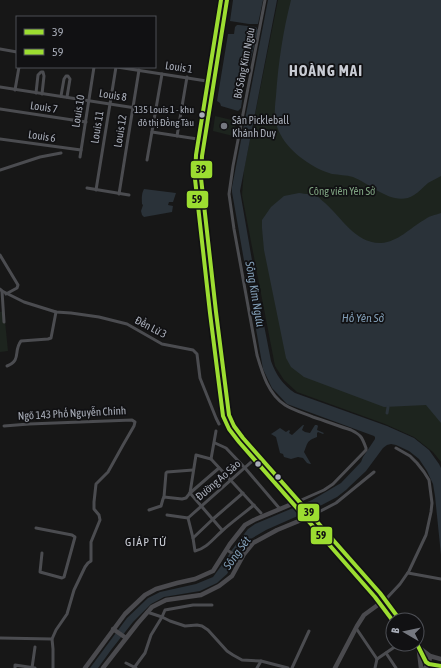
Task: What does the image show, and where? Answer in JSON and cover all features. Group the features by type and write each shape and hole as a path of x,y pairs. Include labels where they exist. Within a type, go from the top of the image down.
{"main road":[{"path":"227,0 204,140 201,178 209,280 216,312 228,410 238,432 386,599 395,612"},
{"path":"85,668 125,614 145,595 159,588 195,580 207,575 213,571 245,525 299,502"},
{"path":"103,668 124,637 152,607 166,600 201,595 219,586 232,576 240,558 259,539 310,514"},
{"path":"335,668 364,615 386,599"},
{"path":"114,630 124,637"},
{"path":"425,651 430,656 441,659"},
{"path":"420,652 423,668"},
{"path":"422,652 427,663"},
{"path":"423,668 430,656"},
{"path":"427,663 441,666"}],"street":[{"name":"Bờ Sông Kim Ngưu","path":"265,0 229,194 235,236 257,354 266,383 284,404 295,410 351,430 358,434 363,440 366,450 333,484 299,502"},
{"path":"0,49 16,52"},
{"path":"15,90 18,68"},
{"name":"Louis 10","path":"80,157 94,68"},
{"name":"Louis 11","path":"96,190 116,68"},
{"name":"Louis 1","path":"124,68 214,82"},
{"name":"Louis 12","path":"119,194 139,70"},
{"path":"36,93 38,75 43,72 42,94"},
{"path":"147,160 162,74"},
{"path":"61,96 64,79 68,76 70,77 70,80 67,97"},
{"path":"177,136 187,77"},
{"name":"Louis 8","path":"0,87 156,111"},
{"name":"Louis 7","path":"0,109 86,122"},
{"path":"152,132 204,140"},
{"name":"Louis 6","path":"0,139 81,150"},
{"path":"0,170 40,157 61,153"},
{"path":"87,188 129,195"},
{"path":"198,207 204,206"},
{"path":"198,213 204,213"},
{"path":"0,255 18,285 17,288 6,294"},
{"path":"1,290 4,322"},
{"name":"Đền Lừ 3","path":"1,290 6,294 24,302 56,312 99,317 127,324 162,344 193,350 197,354 200,378 219,424"},
{"path":"7,366 15,360 21,341 51,338 56,312"},
{"path":"210,312 216,312"},
{"path":"211,320 217,319"},
{"path":"214,351 221,350"},
{"name":"Ngõ 143 Phố Nguyễn Chính","path":"4,426 132,420 135,422 108,472 96,484 94,509 100,515 100,520 91,542 91,561 85,567 74,590 67,614 56,630 52,639"},
{"path":"223,420 232,421"},
{"path":"211,459 215,443 216,430"},
{"path":"215,443 226,448 280,509"},
{"path":"386,599 408,573 426,535 432,503 429,480 424,472 410,456 396,448"},
{"path":"222,530 190,494 196,455 211,459 261,513"},
{"name":"Đường Ao Sào","path":"188,518 258,456"},
{"path":"164,497 186,498 219,468"},
{"path":"149,510 161,506 164,497 167,472 193,470"},
{"path":"310,514 336,503 374,472"},
{"path":"193,538 212,519 244,493"},
{"path":"167,515 188,518 195,551 204,548 222,530 254,505"},
{"path":"36,528 72,535 75,537 64,577 62,578 40,572 42,553"},
{"path":"228,551 240,558"},
{"path":"408,573 441,578"},
{"path":"126,663 135,668 165,610 193,605 212,605"},
{"path":"147,612 185,626 202,626 208,630 227,651 242,660 261,661 288,668"},
{"path":"356,628 377,659"},
{"path":"292,668 309,631"},
{"path":"0,638 52,639 53,668"},
{"path":"32,668 35,647"},
{"path":"375,668 377,659 386,653 396,668"},
{"path":"257,668 261,661"},
{"path":"15,668 15,665 35,668"}],"green space":[{"name":"Công viên Yên Sở","path":"278,0 441,0 441,462 433,452 414,437 385,424 297,392 284,380 275,366 242,195 244,169"},
{"name":"Sân Pickleball Khánh Duy","path":"215,116 236,121 233,136 213,131"},
{"path":"4,311 8,351 0,352 0,312"}],"water":[{"path":"233,0 263,0 258,24 230,21"},
{"path":"268,0 277,0 240,191 271,361 280,379 295,393 387,426 414,438 429,450 441,468 441,555 433,484 427,471 419,459 409,451 396,445 387,445 383,448 366,471 337,497 266,530 249,540 239,553 227,574 217,583 200,591 164,597 151,604 133,622 98,668 90,668 127,618 148,598 160,592 196,584 213,577 248,529 255,524 312,500 341,483 361,462 375,439 374,436 287,404 272,388 263,369 232,187"},
{"path":"291,0 441,0 441,176 428,183 414,195 399,199 383,194 353,177 332,174 321,170 300,157 287,145 282,138 275,120 275,110 281,48"},
{"path":"237,25 256,27 258,30 242,92 241,108 238,111 221,106 217,101 228,34 234,34 235,27"},
{"path":"144,189 176,193 173,202 169,202 168,205 173,206 172,212 144,217 141,211 143,205 142,193"},
{"name":"Hồ Yên Sở","path":"299,193 319,197 350,229 364,239 372,242 381,243 393,240 419,223 441,213 441,423 426,405 384,407 304,377 291,367 286,358 264,250 262,220 271,207 284,196"},
{"path":"303,425 302,430 305,432 310,433 315,425 317,425 317,430 324,433 318,432 317,437 309,441 307,444 304,452 311,464 307,463 303,458 298,457 291,459 284,457 283,454 280,453 276,437 271,434 280,428 286,432 289,430 289,433 292,435"}],"waterway":[{"path":"387,413 388,407"}],"transit line":[{"name":"59","path":"221,0 196,155 195,179 223,416 229,429 239,442 375,597 386,612"},
{"name":"39","path":"227,0 202,156 201,178 229,415 234,426 243,438 380,593 394,612"},
{"name":"39","path":"421,652 426,662 441,666"}],"place":[{"name":"135 Louis 1 - khu đô thị Đồng Tàu","path":"202,115"},
{"name":"Sân Pickleball Khánh Duy","path":"224,126"}],"district":[{"name":"HOÀNG MAI","path":"326,70"},
{"name":"GIÁP TỨ","path":"146,542"}],"water label":[{"name":"Sông Kim Ngưu","path":"255,294"},
{"name":"Sông Sét","path":"237,553"}]}
